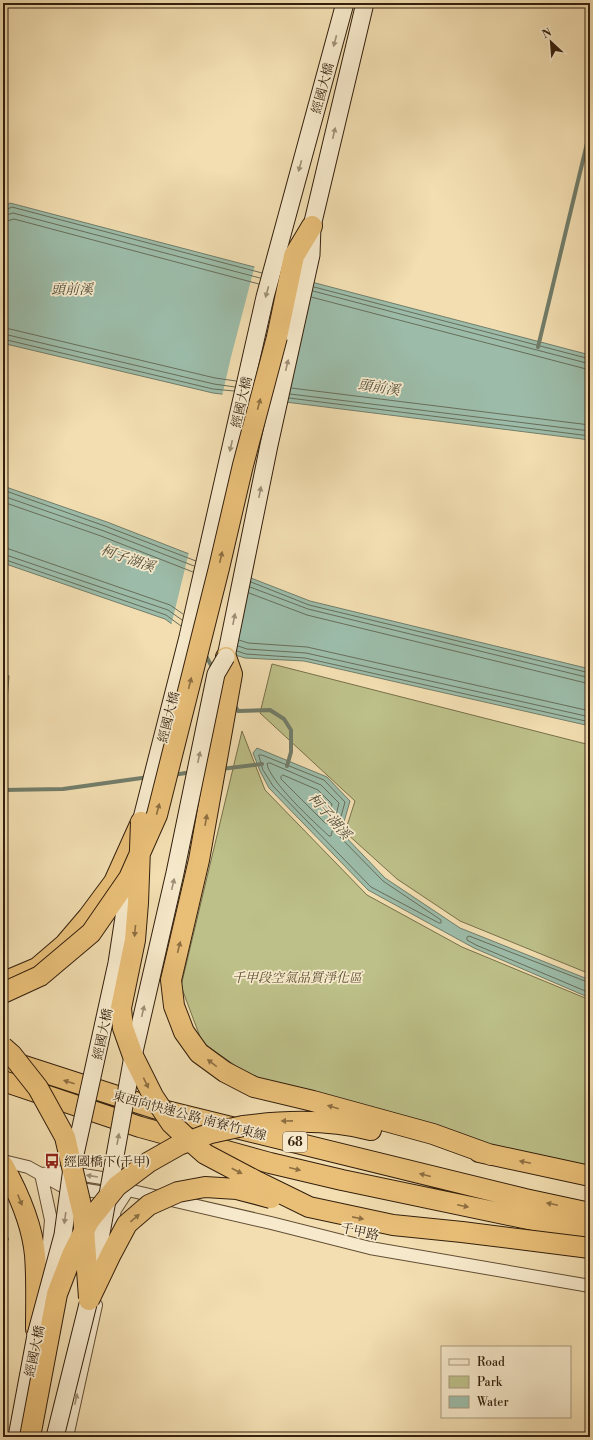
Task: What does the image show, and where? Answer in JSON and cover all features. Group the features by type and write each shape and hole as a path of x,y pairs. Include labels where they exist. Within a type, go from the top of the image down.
{"highway":[{"path":"3,993 40,976 91,933 129,878 157,815 243,465 277,337 294,256 312,226"},
{"path":"226,658 232,674 199,860 170,980 174,1006 184,1032 199,1053 225,1072 254,1087 313,1101 433,1134 491,1155"},
{"path":"3,981 37,968 65,944 88,917 114,882 141,822"},
{"path":"141,822 138,903 134,940 120,1008 123,1028 133,1056 156,1101 171,1123 205,1154 309,1207"},
{"path":"3,1047 12,1055 38,1088 65,1137 83,1214 89,1300"},
{"name":"東西向快速公路 南寮竹東線","path":"3,1059 154,1108 518,1197 590,1213"},
{"name":"東西向快速公路 南寮竹東線","path":"3,1081 140,1126 270,1163 350,1182 590,1232"},
{"path":"30,1437 57,1294 72,1255 89,1221 117,1186 149,1162 179,1145 211,1133 243,1126 277,1122 313,1121 352,1125 401,1138 590,1176"},
{"path":"3,1165 15,1186 27,1216 35,1254 36,1335"},
{"path":"89,1300 111,1254 128,1224 150,1205 178,1192 205,1187 237,1189 309,1207 394,1225 590,1248"}],"main road":[{"name":"經國大橋","path":"17,1437 36,1335 63,1236 72,1168 117,963 126,897 141,822 188,637 265,297 345,3"},
{"name":"經國大橋","path":"56,1437 89,1300 133,1056 175,873 216,674 226,658 269,445 311,255 312,226 365,3"}],"street":[{"name":"千甲路","path":"3,1162 28,1168 41,1174 65,1172 108,1179 128,1190 271,1223 370,1248 590,1286"},
{"path":"23,1437 34,1383 51,1220 41,1174"},
{"path":"67,1437 100,1288 105,1254 115,1210 128,1190"},
{"path":"49,1247 65,1240 93,1242 105,1254"},
{"path":"49,1247 61,1259 90,1263 105,1254"}],"green space":[{"path":"272,664 590,745 590,974 460,921 397,879 345,832 355,801 260,713"},
{"path":"3,670 9,676 3,749"},
{"name":"千甲段空氣品質淨化區","path":"242,731 265,790 367,895 462,947 590,1000 590,1170 494,1151 264,1086 202,1042 181,986"}],"water":[{"name":"頭前溪","path":"10,203 590,355 590,440 213,393 6,344 3,346 3,208"},
{"path":"3,486 107,522 310,601 590,669 590,726 304,661 245,658 199,644 165,619 3,563"},
{"path":"257,748 327,777 350,801 341,832 385,878 460,928 590,980 590,998 474,948 368,890 269,788 253,753"}],"pier":[{"path":"255,265 311,280 286,404 222,396"},
{"path":"189,552 250,575 232,656 198,646 171,626"}],"waterway":[{"path":"538,347 590,131"},
{"name":"柯子湖溪","path":"205,654 213,669"},
{"name":"柯子湖溪","path":"234,704 238,711 270,710 284,719 291,730 291,752 287,766"},
{"path":"221,769 262,764"},
{"path":"173,775 192,772"},
{"path":"3,790 63,789 149,777"},
{"path":"3,1240 7,1239"}],"place":[{"name":"經國橋下(千甲)","path":"52,1161"}]}
